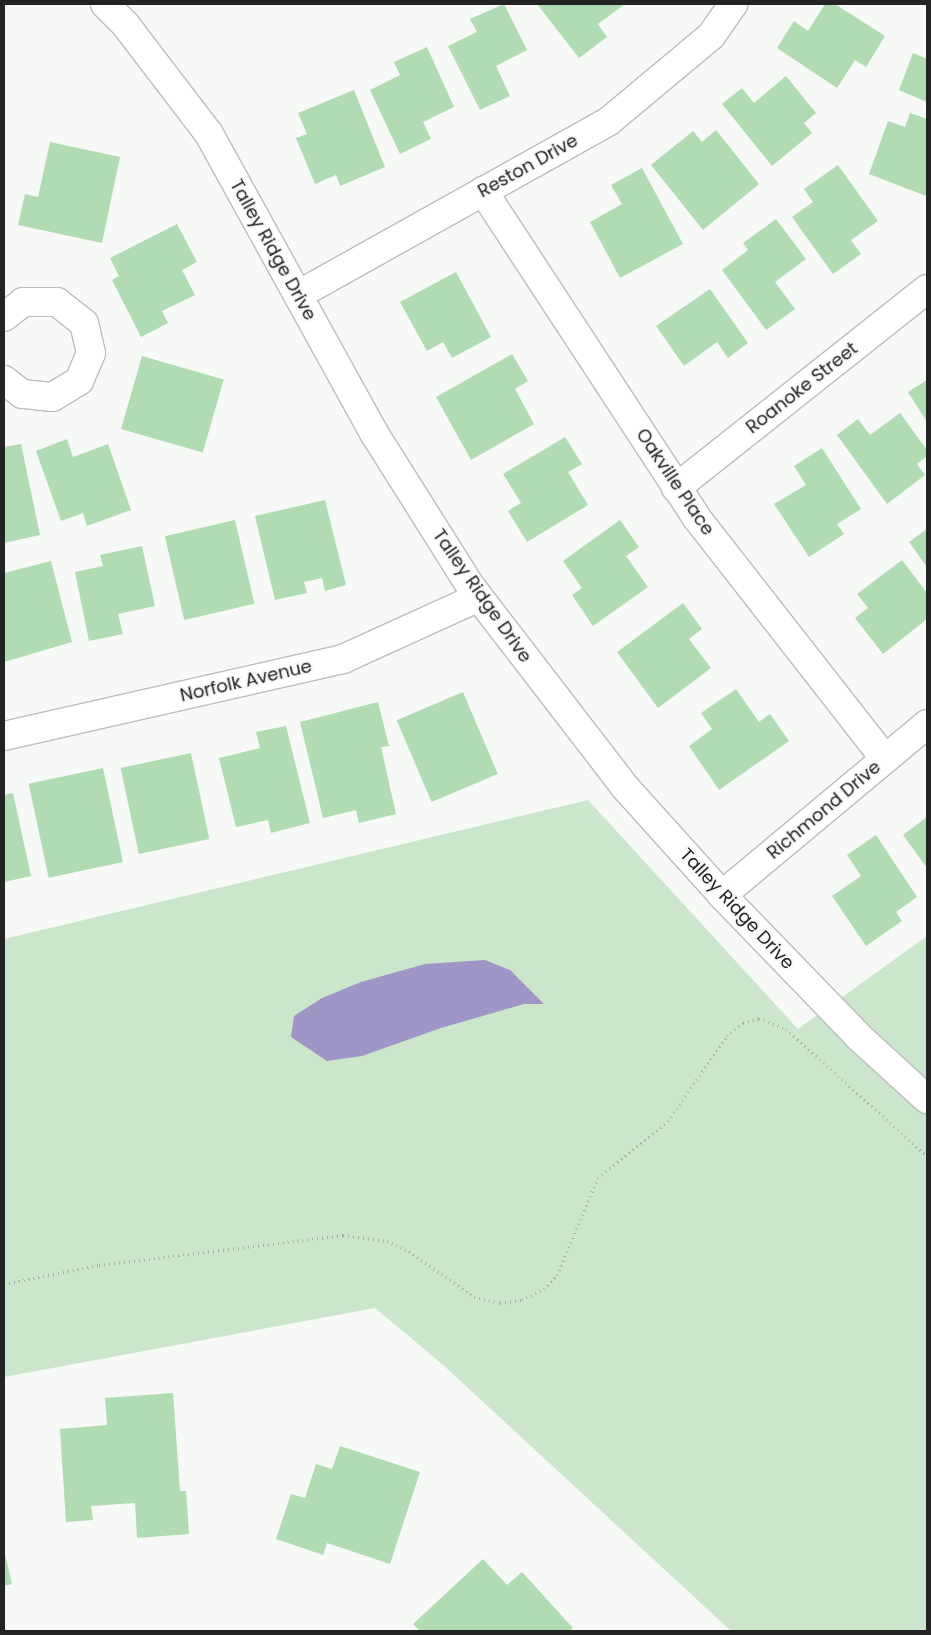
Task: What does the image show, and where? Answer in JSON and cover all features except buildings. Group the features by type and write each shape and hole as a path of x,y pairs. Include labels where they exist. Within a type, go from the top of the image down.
{"street":[{"name":"Talley Ridge Drive","path":"106,4 125,24 209,134 374,433 479,597 624,786 722,895 859,1037 927,1099"},
{"name":"Reston Drive","path":"298,295 609,121 711,36 733,4"},
{"name":"Oakville Place","path":"483,191 676,488 885,759"},
{"name":"Roanoke Street","path":"676,488 927,289"},
{"path":"4,318 24,302 57,302 84,323 91,353 79,381 52,397 22,394 4,380"},
{"name":"Norfolk Avenue","path":"4,736 343,659 479,597"},
{"name":"Richmond Drive","path":"722,895 927,724"}],"path":[{"path":"4,1284 99,1265 343,1235 387,1241 410,1250 474,1296 500,1303 522,1300 544,1289 557,1274 598,1178 668,1121 727,1036 743,1023 759,1018 786,1029 927,1156"}],"green space":[{"path":"588,800 798,1029 927,936 927,1631 731,1631 442,1364 375,1308 4,1377 4,939"}],"shaded area":[{"path":"485,960 510,970 544,1004 524,1004 441,1028 362,1056 327,1061 291,1037 294,1016 322,998 361,982 425,964"}]}
